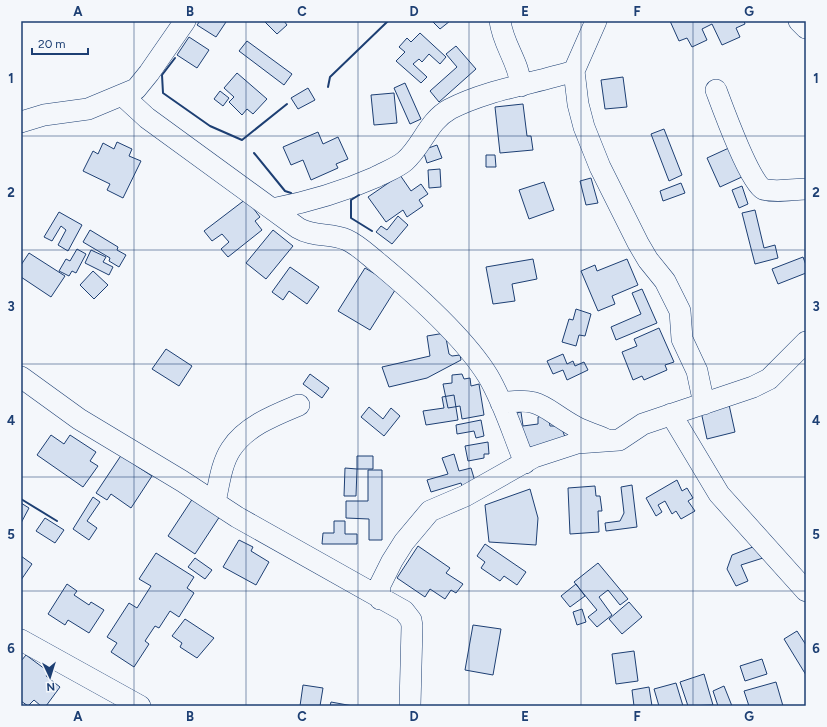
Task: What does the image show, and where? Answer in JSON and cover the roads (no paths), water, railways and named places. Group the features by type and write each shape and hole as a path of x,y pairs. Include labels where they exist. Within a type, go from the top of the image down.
{"street":[{"path":"21,122 44,115 88,109 123,96 136,89 185,21"},
{"path":"500,21 505,42 518,69 521,86"},
{"path":"596,21 574,71 578,104 584,127 600,167 638,243 648,260 665,281 680,311 682,340 697,371 704,404"},
{"path":"799,21 806,28"},
{"path":"272,209 329,196 385,172 404,162 420,144 431,125 440,116 487,93 521,86 574,71"},
{"path":"716,90 747,165 760,186 770,190 806,189"},
{"path":"123,96 147,118 303,231 348,240 405,286 464,345 489,378 501,403 525,463"},
{"path":"380,599 380,585 392,561 404,542 430,511 466,496 534,457 577,443 619,440 638,426 752,387 769,379 806,342"},
{"path":"21,377 79,419 215,502 380,599 404,611 411,620 410,706"},
{"path":"501,403 523,400 533,402 548,408 574,426 609,441"},
{"path":"215,502 225,464 230,450 235,443 260,423 300,405"},
{"path":"671,414 719,494 806,591"},
{"path":"21,640 140,706"}]}
